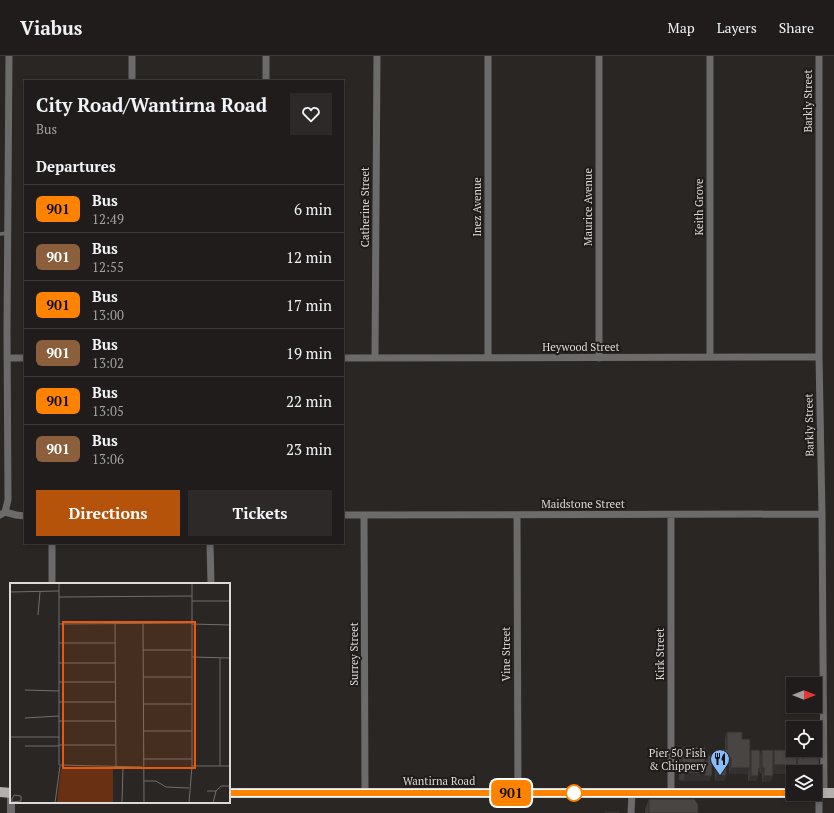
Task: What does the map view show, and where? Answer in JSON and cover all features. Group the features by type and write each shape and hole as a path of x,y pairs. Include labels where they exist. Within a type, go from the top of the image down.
{"main road":[{"path":"0,792 10,793"},
{"name":"Wantirna Road","path":"230,793 786,793"}],"street":[{"path":"9,56 7,358 4,403 8,500 3,514 24,516"},
{"path":"132,56 132,80"},
{"path":"266,56 266,80"},
{"name":"Catherine Street","path":"375,358 377,56"},
{"name":"Inez Avenue","path":"488,56 488,358"},
{"name":"Maurice Avenue","path":"599,56 599,358"},
{"name":"Keith Grove","path":"710,56 710,357"},
{"name":"Barkly Street","path":"818,56 823,793 819,813"},
{"path":"7,358 24,358"},
{"name":"Heywood Street","path":"344,358 819,358"},
{"name":"Maidstone Street","path":"344,515 822,514"},
{"name":"Surrey Street","path":"364,515 365,793"},
{"name":"Vine Street","path":"517,515 518,793"},
{"name":"Kirk Street","path":"671,515 672,793"},
{"path":"52,544 52,583"},
{"path":"210,544 211,583"},
{"path":"631,813 632,793"}],"lane":[{"path":"0,234 8,233"}],"building":[{"path":"727,732 742,732 742,739 750,739 750,768 731,768 731,758 727,758 726,776 717,775 717,753 715,753 715,750 727,749"},
{"path":"682,747 705,747 705,773 686,773 682,771"},
{"path":"751,750 760,750 760,768 758,776 751,776"},
{"path":"762,750 773,750 773,776 764,776 764,768 762,768"},
{"path":"774,750 786,750 786,757 797,757 797,765 774,765"},
{"path":"708,755 712,755 712,776 704,776 705,761 708,761"},
{"path":"797,757 819,757 819,765 797,765"},
{"path":"649,799 694,799 698,804 698,813 649,813"},
{"path":"619,812 619,813 605,813"}],"bus line":[{"name":"901","path":"230,793 786,793"}],"place":[{"name":"Pier 50 Fish & Chippery","path":"720,776"}]}
